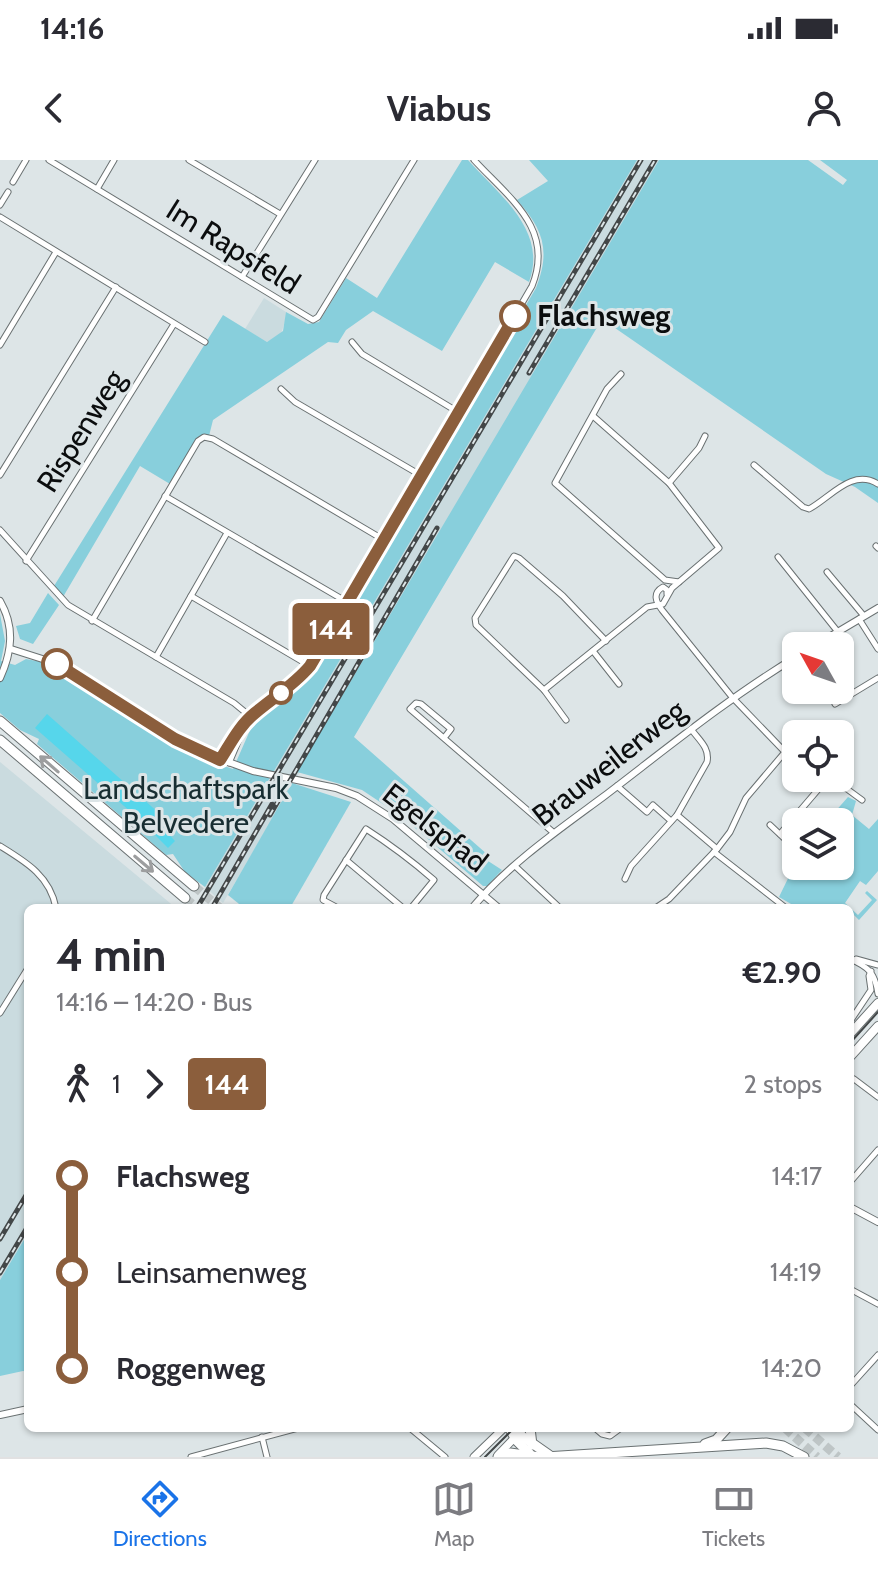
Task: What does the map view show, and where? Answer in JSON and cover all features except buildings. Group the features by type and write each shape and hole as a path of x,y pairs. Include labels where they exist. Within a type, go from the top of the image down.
{"highway":[{"path":"0,721 194,886"},
{"path":"0,740 185,898"},
{"path":"518,1432 537,1453 552,1457"},
{"path":"518,1432 537,1453"},
{"path":"699,1446 716,1440 723,1432"},
{"path":"497,1457 510,1453 537,1453 552,1457 774,1444 804,1457"}],"main road":[{"path":"854,1030 878,1003"},
{"path":"854,1053 878,1026"},
{"path":"474,1457 513,1432"},
{"path":"497,1457 515,1432"}],"street":[{"path":"13,182 26,160"},
{"name":"Im Rapsfeld","path":"49,160 306,319 313,320 318,317 414,160"},
{"path":"97,189 114,160"},
{"path":"189,160 280,214"},
{"path":"242,277 315,160"},
{"path":"220,760 239,729 310,666 532,286 540,257 537,236 528,220 474,160"},
{"path":"0,205 8,192"},
{"path":"0,217 205,342"},
{"path":"0,345 56,252"},
{"path":"0,475 116,287"},
{"name":"Rispenweg","path":"26,561 174,324"},
{"path":"352,342 362,354 458,412"},
{"path":"621,374 607,389 555,483 664,579 670,583 680,582"},
{"path":"281,389 295,402 422,476"},
{"path":"593,416 669,483 719,548 658,604 647,607"},
{"path":"92,621 198,441 206,436 384,540"},
{"path":"669,483 699,448 705,436"},
{"path":"754,465 809,509 858,478 871,479 878,484"},
{"path":"165,496 347,602"},
{"path":"0,530 60,598 92,621 234,703 249,719"},
{"path":"156,657 227,533"},
{"path":"566,720 544,690 474,622 514,556 563,596 606,641"},
{"path":"778,557 838,632 878,608"},
{"path":"656,572 658,604 732,697 782,749"},
{"path":"827,572 862,617 878,649"},
{"path":"664,579 667,616"},
{"path":"544,690 647,607 663,587 666,595"},
{"path":"191,596 310,666"},
{"path":"0,601 8,618 11,649 0,678"},
{"name":"Egelspfad","path":"11,649 55,663 175,739 220,760 253,771 336,788 357,796 393,819 495,904"},
{"path":"593,651 619,684"},
{"name":"Brauweilerweg","path":"475,904 554,833 732,697 782,666"},
{"path":"854,693 878,678"},
{"path":"444,738 451,729 416,703 410,709 554,833"},
{"path":"229,763 249,719"},
{"path":"625,879 631,866 677,815 701,775 709,754 691,728"},
{"path":"662,904 716,850 730,832 746,798 782,756"},
{"path":"617,786 647,812 653,805 671,821"},
{"path":"770,825 780,834 818,792"},
{"path":"850,792 862,800"},
{"path":"677,815 728,864 734,864 780,904"},
{"path":"328,904 323,897 366,829 434,880 414,904"},
{"path":"0,846 27,862 44,878 55,904"},
{"path":"346,860 398,904"},
{"path":"515,866 556,904"},
{"path":"854,959 878,965"},
{"path":"854,960 871,971 878,994"},
{"path":"854,1016 871,990 869,976 878,965"},
{"path":"0,1013 24,974"},
{"path":"854,1079 878,1097"},
{"path":"854,1177 878,1150"},
{"path":"854,1209 878,1222"},
{"path":"854,1291 878,1304"},
{"path":"854,1382 878,1355"},
{"path":"854,1408 878,1430"},
{"path":"0,1415 24,1410"},
{"path":"191,1457 282,1432"},
{"path":"415,1432 445,1457"},
{"path":"262,1437 267,1457"}],"shaded area":[{"path":"637,160 659,160 223,903 205,887"},
{"path":"264,298 287,315 281,334 267,342 245,329"},
{"path":"47,714 160,814 148,827 35,728"},
{"path":"0,762 171,904 24,904 24,1240 0,1280"},
{"path":"158,823 175,841 168,848 150,830"}],"green space":[{"path":"462,160 468,160 506,200 526,230 532,246 533,263 529,282 495,262 442,351 373,311 346,330 338,343 328,342 213,420 209,436 204,435 170,484 140,466 63,597 54,586 223,315 267,342 283,331 286,312 308,324 319,322 346,278 377,298"},
{"name":"Landschaftspark Belvedere","path":"529,160 637,160 205,887 185,872 173,854 166,855 37,744 39,739 20,730 0,713 0,614 5,641 1,661 15,665 26,659 47,663 72,675 192,755 233,769 251,728 265,712 290,694 313,668 536,288 543,262 542,241 533,221 517,200 548,181"},
{"path":"659,160 808,160 843,185 847,180 820,160 878,160 878,503 855,487 826,474 602,319 354,737 488,855 485,859 502,870 487,886 483,886 401,816 362,790 297,772"},
{"path":"48,593 59,605 33,644 20,639 16,626 30,623"},
{"path":"292,783 351,802 292,904 239,904 228,895"},
{"path":"848,797 856,801 854,808 838,808"},
{"path":"854,817 869,829 878,819 878,871 866,885 860,881 846,904 791,904 779,897 787,880 854,880"},
{"path":"867,891 877,900 859,920 854,915 854,911 858,915 872,900 865,893"},
{"path":"24,1240 24,1371 0,1376 0,1280"}],"tunnel":[{"path":"194,886 215,904"},
{"path":"185,898 192,904"},
{"path":"789,1432 817,1457"},
{"path":"810,1432 838,1457"}],"tram line":[{"path":"854,1039 878,1012"},
{"path":"485,1457 510,1432"}],"railway":[{"path":"199,904 641,160"},
{"path":"529,373 655,160"},
{"path":"270,815 437,528"},
{"path":"214,904 272,804"},
{"path":"0,1239 24,1199"},
{"path":"0,1273 24,1233"}],"bus line":[{"name":"144","path":"57,664 175,739 220,760 239,729 310,666 515,316"}],"place":[{"name":"Flachsweg","path":"515,316"}]}
